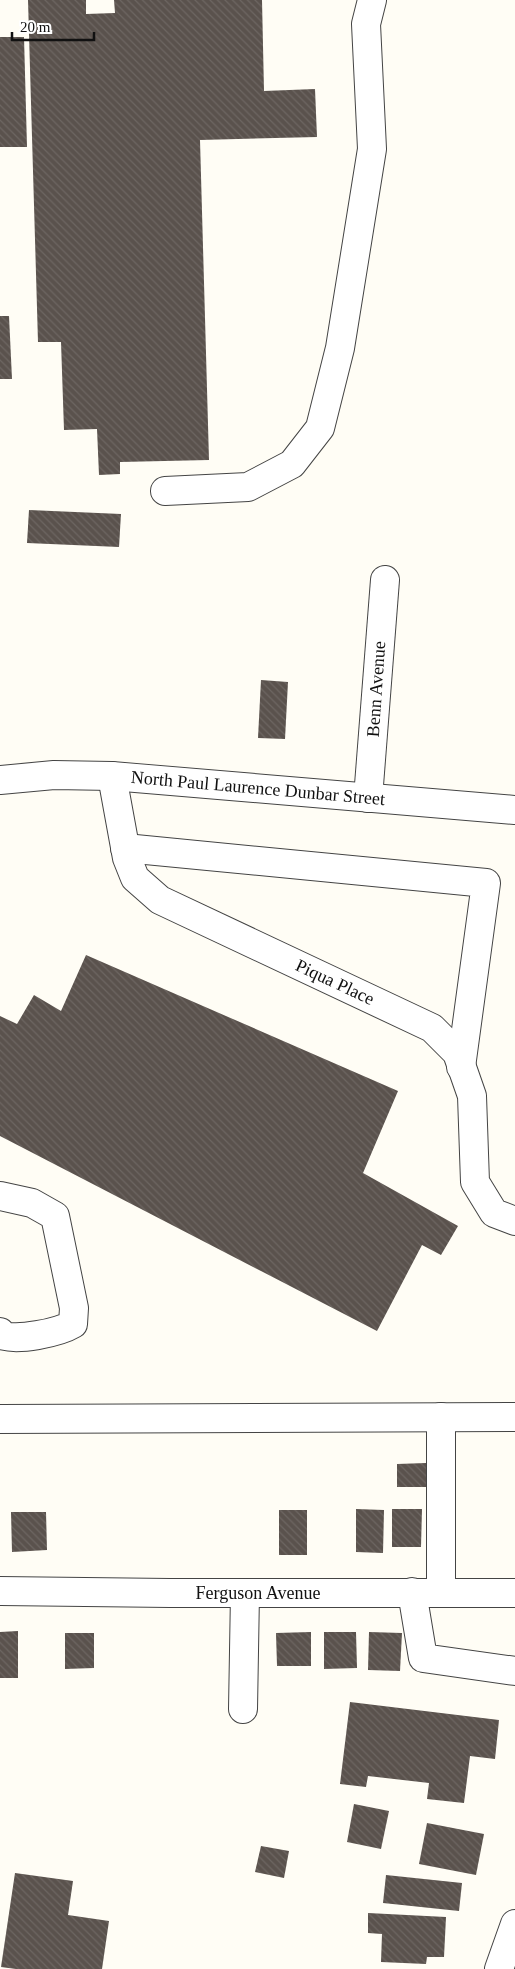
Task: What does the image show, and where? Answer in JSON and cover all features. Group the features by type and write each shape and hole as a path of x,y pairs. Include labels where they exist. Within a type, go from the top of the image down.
{"street":[{"path":"165,490 248,487 292,464 320,428 340,348 372,148 366,24 372,0"},
{"name":"Benn Avenue","path":"368,798 385,580"},
{"name":"North Paul Laurence Dunbar Street","path":"0,780 54,775 112,776 515,810"},
{"name":"Piqua Place","path":"112,776 125,848 135,878 160,900 432,1028 456,1052 472,1096 476,1182 494,1213 515,1221"},
{"path":"125,848 486,884 461,1067"},
{"path":"0,1196 32,1203 55,1216 74,1308 73,1324 64,1330 11,1338 1,1335 0,1332"},
{"path":"441,1417 441,1592"},
{"path":"0,1419 515,1417"},
{"name":"Ferguson Avenue","path":"0,1591 515,1593"},
{"path":"412,1592 423,1658 515,1671"},
{"path":"244,1708 245,1593"},
{"path":"499,1969 515,1924"}],"building":[{"path":"28,0 86,0 86,14 115,13 114,0 262,0 264,91 315,89 317,137 200,140 209,460 120,462 120,474 99,475 97,429 64,430 61,342 38,342"},
{"path":"0,37 24,37 27,147 0,147"},
{"path":"0,316 9,316 12,379 0,379"},
{"path":"29,510 121,514 119,547 27,543"},
{"path":"261,680 288,682 285,739 258,738"},
{"path":"86,955 398,1091 363,1173 458,1226 441,1255 422,1245 377,1331 0,1136 0,1016 17,1024 34,995 61,1011"},
{"path":"426,1463 426,1487 397,1487 397,1464"},
{"path":"356,1509 384,1510 383,1553 356,1552"},
{"path":"392,1509 422,1509 421,1547 392,1547"},
{"path":"279,1510 307,1510 307,1555 279,1555"},
{"path":"11,1512 46,1512 47,1550 12,1552"},
{"path":"18,1631 18,1678 0,1678 0,1632"},
{"path":"311,1632 311,1666 277,1666 276,1633"},
{"path":"324,1632 356,1632 357,1668 324,1669"},
{"path":"369,1632 402,1633 400,1671 368,1670"},
{"path":"65,1633 94,1633 94,1668 65,1669"},
{"path":"350,1702 499,1720 495,1759 470,1756 464,1803 427,1799 429,1783 368,1776 366,1787 340,1784"},
{"path":"354,1804 389,1811 381,1849 347,1842"},
{"path":"427,1823 484,1834 476,1875 419,1864"},
{"path":"261,1846 289,1851 284,1878 255,1872"},
{"path":"15,1873 73,1881 68,1915 109,1921 102,1969 16,1969 1,1967"},
{"path":"386,1875 462,1883 459,1911 383,1903"},
{"path":"368,1913 446,1917 444,1957 427,1957 426,1964 381,1962 382,1934 368,1933"}]}
